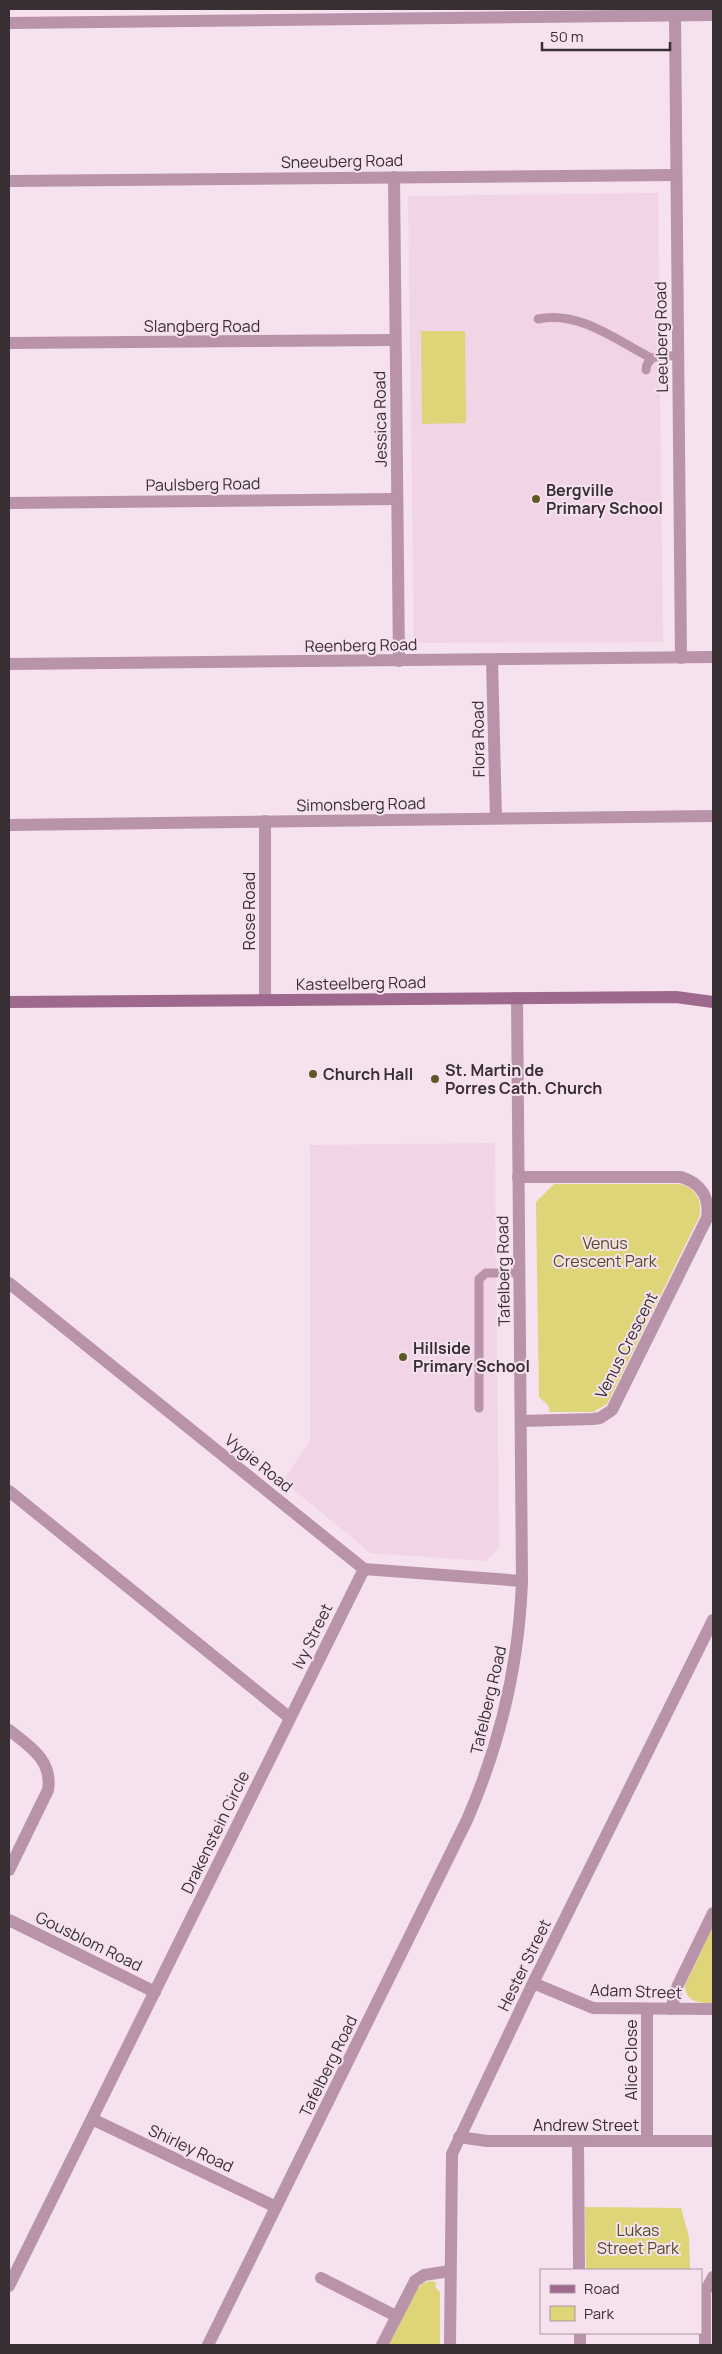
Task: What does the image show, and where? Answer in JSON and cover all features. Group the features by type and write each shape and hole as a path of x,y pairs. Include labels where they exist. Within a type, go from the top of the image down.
{"street":[{"path":"9,23 462,13 713,15"},
{"name":"Leeuberg Road","path":"675,16 681,658"},
{"name":"Sneeuberg Road","path":"9,181 676,175"},
{"name":"Jessica Road","path":"394,177 399,661"},
{"name":"Slangberg Road","path":"9,344 395,340"},
{"name":"Paulsberg Road","path":"9,502 397,499"},
{"name":"Reenberg Road","path":"9,664 713,657"},
{"name":"Flora Road","path":"492,660 496,818"},
{"name":"Simonsberg Road","path":"9,825 713,816"},
{"name":"Rose Road","path":"265,821 266,1000"},
{"name":"Kasteelberg Road","path":"9,1002 676,997 713,1002"},
{"name":"Tafelberg Road","path":"208,2345 457,1839 484,1779 503,1721 514,1673 520,1624 522,1581 517,998"},
{"name":"Venus Crescent","path":"518,1178 681,1177 689,1179 702,1189 708,1203 708,1211 703,1226 612,1410 600,1418 593,1419 521,1421"},
{"name":"Vygie Road","path":"9,1283 364,1569"},
{"path":"9,1491 290,1718"},
{"path":"364,1569 522,1581"},
{"name":"Ivy Street","path":"290,1718 364,1569"},
{"name":"Hester Street","path":"450,2345 450,2166 452,2154 533,1983 713,1620"},
{"name":"Drakenstein Circle","path":"9,2287 290,1718"},
{"path":"9,1730 39,1754 48,1768 49,1776 48,1790 9,1870"},
{"path":"671,2009 678,1985 713,1914"},
{"name":"Gousblom Road","path":"9,1920 155,1992"},
{"name":"Adam Street","path":"533,1983 593,2008 647,2010 713,2009"},
{"name":"Alice Close","path":"647,2010 647,2141"},
{"name":"Shirley Road","path":"92,2119 276,2207"},
{"name":"Andrew Street","path":"459,2137 487,2141 713,2141"},
{"path":"578,2141 579,2269"},
{"path":"382,2345 411,2286 419,2277 450,2272"},
{"path":"705,2345 705,2292 713,2277"},
{"path":"321,2278 396,2316"}],"lane":[{"path":"538,319 552,317 572,319 650,358 678,356"},
{"path":"646,370 650,358"},
{"path":"479,1408 479,1279 486,1274 520,1273"}],"shaded area":[{"name":"Bergville Primary School","path":"658,193 663,642 414,643 408,196"},
{"name":"Hillside Primary School","path":"495,1143 499,1548 486,1561 371,1553 283,1481 310,1440 310,1145"}],"green space":[{"path":"421,331 465,331 466,423 422,424"},
{"name":"Venus Crescent Park","path":"554,1184 680,1184 694,1192 700,1206 699,1217 607,1404 593,1412 550,1412 548,1405 539,1397 536,1202"},
{"path":"713,1927 713,2003 703,2003 687,1995 685,1985"},
{"name":"Lukas Street Park","path":"585,2207 681,2208 689,2237 690,2269 586,2269"},
{"path":"432,2281 437,2283 435,2286 440,2293 440,2345 389,2345 417,2289 423,2283"}],"place":[{"name":"Bergville Primary School","path":"536,499"},
{"name":"Church Hall","path":"313,1074"},
{"name":"St. Martin de Porres Cath. Church","path":"435,1079"},
{"name":"Hillside Primary School","path":"403,1357"}]}
